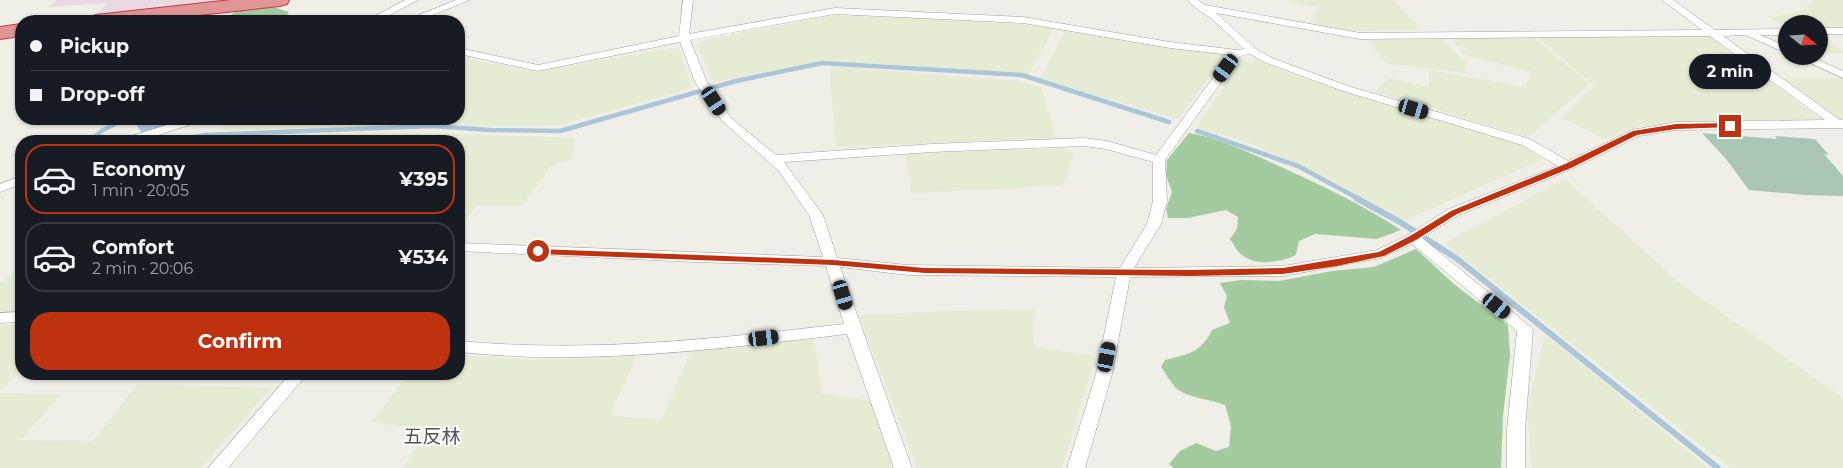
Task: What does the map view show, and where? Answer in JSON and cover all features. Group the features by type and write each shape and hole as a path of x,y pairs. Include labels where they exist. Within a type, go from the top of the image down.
{"highway":[{"path":"149,15 280,0"},
{"path":"0,32 15,31"}],"street":[{"path":"383,15 413,0"},
{"path":"426,15 466,0"},
{"path":"688,0 685,14 684,38 701,82 727,120 774,159 794,182 816,215 902,468"},
{"path":"1668,0 1710,32 1841,124"},
{"path":"1196,3 1360,36 1778,32"},
{"path":"1196,3 1216,18 1252,51 1268,60 1347,89 1526,142 1568,166"},
{"path":"465,53 538,68 684,38 835,11 1023,20 1170,45 1236,53 1252,51"},
{"path":"1828,31 1843,31"},
{"path":"1745,32 1778,46"},
{"path":"1076,468 1104,374 1124,273 1154,224 1160,201 1159,160 1236,53"},
{"path":"1820,65 1843,75"},
{"path":"465,248 833,262 908,270 1124,273 1283,271 1381,254 1413,238 1454,212 1568,166 1636,133 1676,126 1841,124"},
{"path":"147,135 178,125"},
{"path":"774,159 932,148 1084,142 1107,145 1159,160"},
{"path":"0,188 15,182"},
{"path":"1413,238 1525,329 1516,430 1516,468"},
{"path":"0,318 15,317"},
{"path":"465,348 506,353 600,352 710,344 853,328"},
{"path":"217,468 294,380"}],"shaded area":[{"path":"57,0 216,0 217,3 112,15 96,15 108,3 48,7"}],"green space":[{"path":"1291,0 1394,0 1422,30 1350,31 1311,23 1319,7 1289,2"},
{"path":"1816,0 1843,0 1843,28 1828,28 1828,15 1782,15 1799,11"},
{"path":"270,6 289,12 287,15 231,15 251,8"},
{"path":"835,15 951,20 1038,26 1053,29 1028,75 828,60 714,82 698,45 704,40"},
{"path":"1778,16 1778,22 1770,18"},
{"path":"1065,31 1226,55 1178,119 1040,79"},
{"path":"1702,35 1710,37 1821,119 1669,124 1638,127 1605,139 1562,118 1594,86 1539,38"},
{"path":"1533,37 1589,84 1529,137 1375,92 1388,78 1429,87 1429,70 1525,87 1532,72 1465,55 1451,38"},
{"path":"1368,39 1442,39 1467,64 1466,73 1385,63"},
{"path":"1828,41 1843,51 1843,53 1828,53"},
{"path":"678,47 692,88 559,125 476,126 462,125 465,125 465,58 537,72"},
{"path":"1256,59 1282,71 1348,93 1506,140 1525,147 1543,159 1406,220 1313,172 1245,141 1196,128 1241,60 1251,63"},
{"path":"829,66 1016,81 1041,87 1056,138 836,147"},
{"path":"1783,78 1843,78 1843,120 1835,117"},
{"path":"222,125 416,125 217,131"},
{"path":"396,132 575,138 572,159 551,166 522,206 477,205 465,221 465,135 300,135"},
{"path":"1189,133 1235,147 1295,173 1357,204 1401,230 1377,239 1315,234 1299,241 1296,255 1290,258 1269,262 1248,259 1239,252 1230,239 1237,229 1238,217 1226,210 1188,218 1168,218 1166,209 1172,192 1166,175 1167,160"},
{"path":"1702,133 1777,139 1775,136 1815,139 1829,155 1824,154 1843,176 1843,196 1749,190 1726,159"},
{"path":"1063,148 1075,154 1066,179 1061,186 911,193 906,154"},
{"path":"1565,179 1681,284 1843,398 1843,468 1730,468 1444,243"},
{"path":"1416,249 1455,285 1508,325 1510,355 1503,415 1501,468 1174,468 1169,464 1180,451 1196,443 1216,451 1229,447 1231,426 1225,405 1181,392 1175,387 1161,367 1165,360 1187,354 1198,348 1208,338 1212,330 1230,323 1224,307 1227,296 1220,283 1241,280 1279,281 1332,271 1374,267"},
{"path":"15,272 15,311 0,312 0,283"},
{"path":"1002,309 1035,310 1034,347 1096,356 1062,468 917,468 859,315"},
{"path":"15,325 15,376 0,391 0,326"},
{"path":"1545,334 1708,468 1532,468 1527,409"},
{"path":"813,338 823,394 871,401 894,468 404,468 426,429 372,422 404,380 465,380 465,355 534,360 636,357 610,416 662,420 690,352"},
{"path":"137,384 271,388 201,468 0,468 0,393 62,394 21,440 93,441"}],"water":[{"path":"137,125 167,125 142,133"}],"waterway":[{"path":"205,135 433,126 490,130 560,131 736,81 822,63 1022,75 1169,122"},
{"path":"97,135 113,125"},
{"path":"1197,131 1298,166 1359,199"},
{"path":"1356,198 1400,222 1456,258 1718,468"}],"district":[{"name":"五反林","path":"432,436"}],"route":[{"path":"538,251 833,262 925,271 1008,273 1283,271 1381,254 1413,238 1454,212 1568,166 1636,133 1676,126 1730,126"}]}
